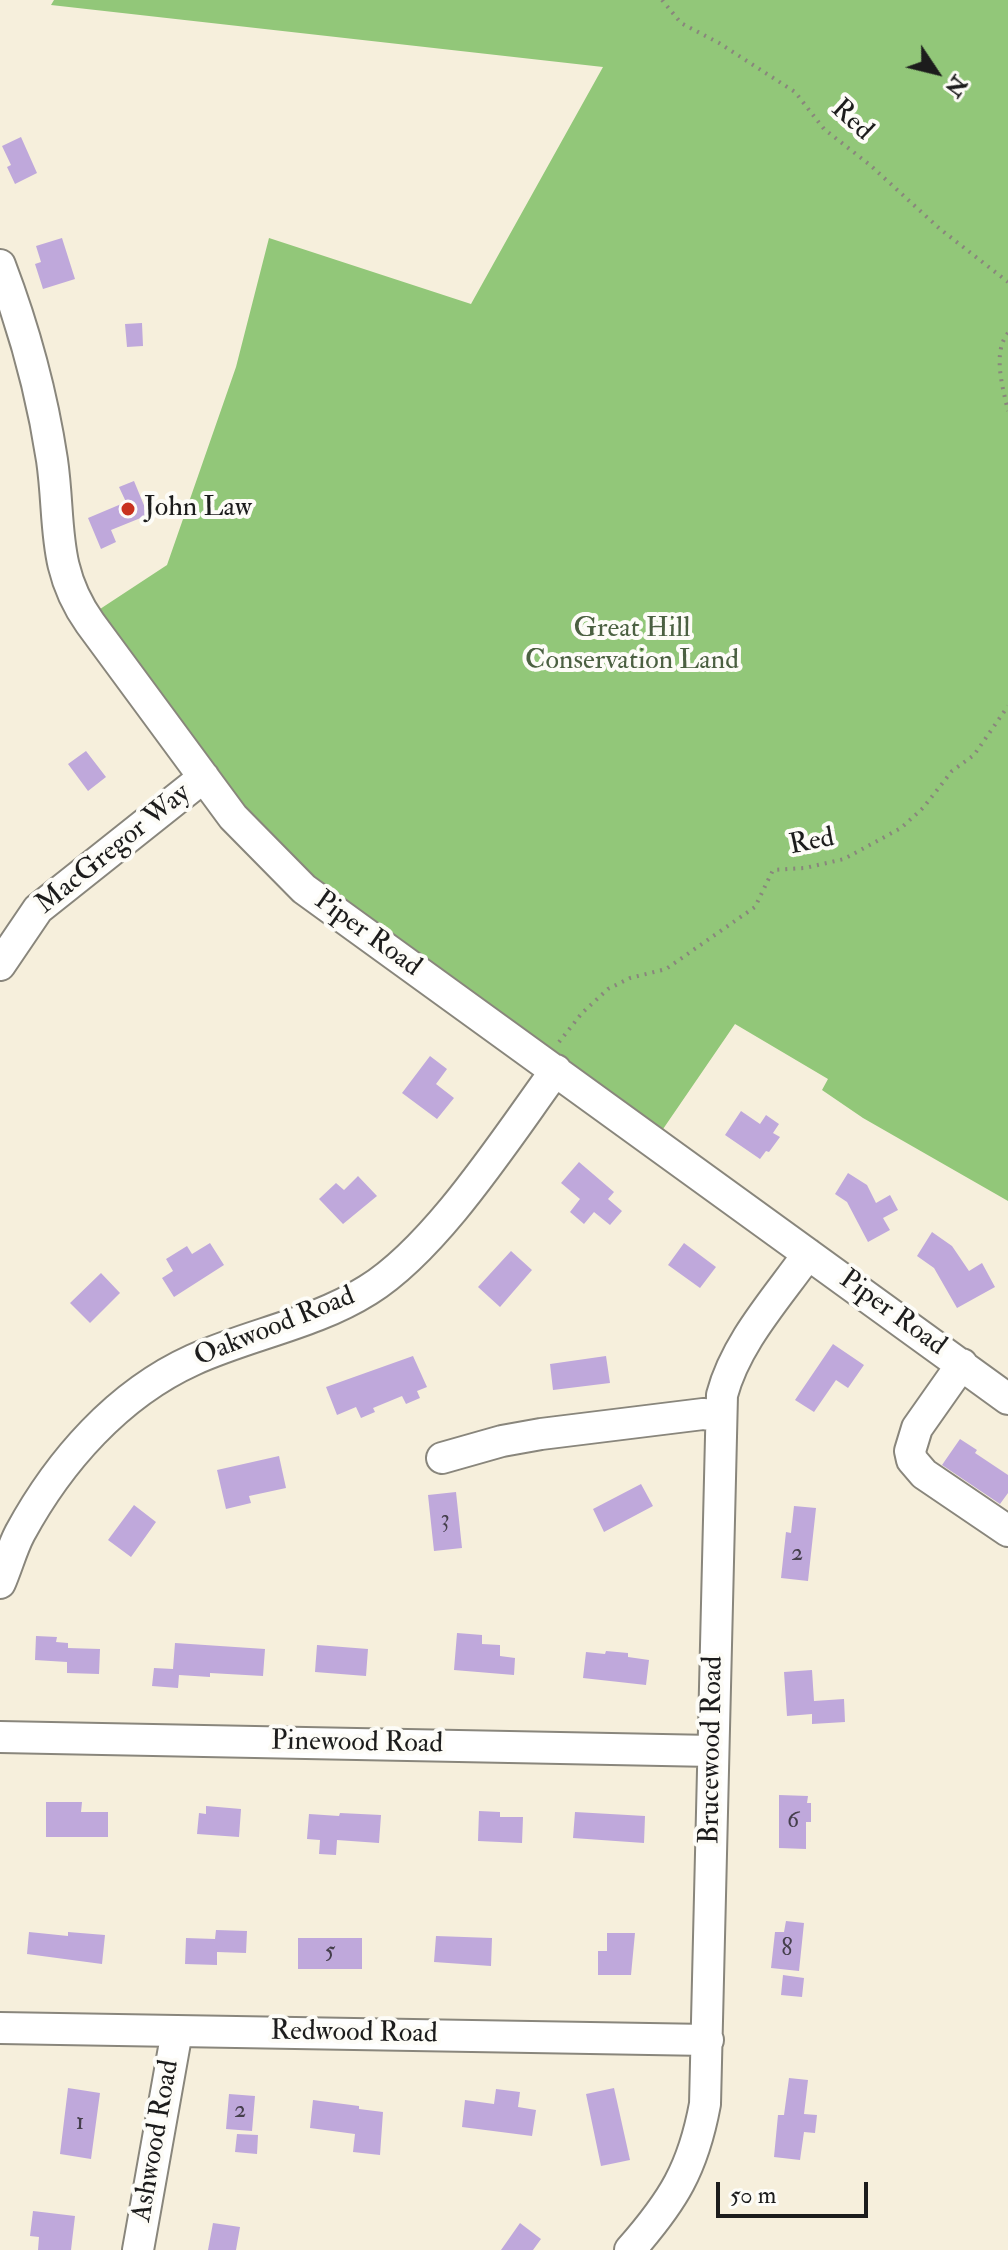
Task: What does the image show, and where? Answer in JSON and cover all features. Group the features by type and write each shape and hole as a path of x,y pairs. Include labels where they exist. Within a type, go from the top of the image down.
{"street":[{"name":"Piper Road","path":"0,265 23,331 48,440 60,551 75,602 252,838 316,899 1008,1399"},
{"name":"MacGregor Way","path":"0,965 38,909 204,777"},
{"name":"Oakwood Road","path":"0,1583 19,1534 60,1469 103,1422 138,1392 193,1360 326,1312 369,1289 398,1266 442,1220 494,1155 550,1066"},
{"name":"Brucewood Road","path":"630,2250 673,2197 693,2154 705,2104 722,1395 735,1360 808,1254"},
{"path":"962,1364 917,1428 910,1451 912,1460 924,1474 1008,1531"},
{"path":"442,1458 541,1434 703,1414 720,1416"},
{"name":"Pinewood Road","path":"0,1737 713,1751"},
{"name":"Redwood Road","path":"0,2028 708,2040"},
{"name":"Ashwood Road","path":"138,2250 177,2031"}],"path":[{"name":"Red","path":"662,0 681,23 719,43 795,92 824,129 870,165 940,229 1008,282"},
{"path":"1008,333 1003,340 1000,367 1008,411"},
{"name":"Red","path":"550,1066 564,1032 608,989 630,978 666,969 755,907 773,870 805,868 844,859 901,828 923,808 952,771 974,755 1008,706"}],"green space":[{"name":"Great Hill Conservation Land","path":"54,0 1008,0 1008,1201 863,1118 822,1090 828,1079 735,1024 661,1132 305,876 240,812 97,611 167,565 236,367 269,238 471,304 603,67 51,5"}],"building":[{"path":"21,137 37,173 15,184 2,146"},
{"path":"62,238 75,279 43,289 35,264 41,262 36,246"},
{"path":"142,323 143,346 127,347 125,324"},
{"name":"John Law","path":"134,481 148,515 111,530 116,542 101,549 88,518 126,502 119,487"},
{"path":"86,751 106,777 88,791 68,764"},
{"path":"430,1056 447,1069 436,1084 454,1098 437,1119 402,1093"},
{"path":"741,1111 760,1124 766,1115 779,1124 773,1133 780,1137 760,1159 725,1135"},
{"path":"579,1162 614,1192 608,1199 622,1211 610,1225 594,1212 584,1224 570,1212 580,1199 561,1183"},
{"path":"848,1173 867,1185 876,1203 890,1195 898,1210 883,1218 890,1230 868,1242 847,1202 835,1194"},
{"path":"358,1176 377,1196 343,1224 319,1199 336,1183 344,1190"},
{"path":"932,1232 952,1246 969,1271 982,1263 995,1287 957,1308 934,1268 917,1256"},
{"path":"210,1243 224,1265 174,1297 162,1278 173,1271 166,1259 187,1246 192,1254"},
{"path":"684,1243 716,1267 700,1288 668,1265"},
{"path":"511,1251 532,1270 500,1307 478,1287"},
{"path":"101,1273 120,1293 90,1323 70,1303"},
{"path":"833,1344 864,1365 848,1388 836,1380 814,1412 795,1400"},
{"path":"413,1356 427,1387 417,1391 420,1398 406,1404 402,1396 373,1408 375,1412 361,1418 356,1407 337,1415 326,1387"},
{"path":"606,1356 610,1383 553,1390 550,1364"},
{"path":"960,1439 1008,1475 1008,1493 1000,1504 942,1465"},
{"path":"279,1456 286,1488 249,1496 251,1503 226,1509 217,1470"},
{"path":"641,1484 653,1506 604,1532 593,1509"},
{"path":"456,1492 462,1548 434,1551 428,1495"},
{"path":"134,1505 156,1522 131,1557 108,1540"},
{"path":"794,1506 816,1508 808,1581 781,1578 786,1532 791,1533"},
{"path":"457,1633 482,1635 482,1644 500,1645 500,1656 515,1658 514,1675 454,1670"},
{"path":"36,1636 57,1637 56,1642 68,1643 68,1648 100,1649 99,1674 67,1673 67,1662 35,1660"},
{"path":"175,1643 265,1649 263,1676 179,1675 178,1688 152,1686 154,1668 173,1669"},
{"path":"317,1645 368,1649 366,1676 315,1672"},
{"path":"606,1651 628,1653 628,1657 649,1660 646,1685 583,1678 586,1652 605,1654"},
{"path":"812,1670 814,1701 844,1699 845,1722 812,1724 812,1714 787,1716 784,1672"},
{"path":"779,1795 808,1796 811,1822 806,1822 806,1849 779,1848"},
{"path":"46,1802 82,1802 81,1812 108,1812 108,1837 46,1837"},
{"path":"206,1806 241,1809 239,1837 197,1834 199,1813 206,1814"},
{"path":"479,1811 500,1812 500,1817 523,1817 522,1843 478,1841"},
{"path":"575,1812 645,1816 644,1843 573,1838"},
{"path":"340,1813 381,1815 379,1843 337,1840 336,1855 319,1854 320,1840 307,1839 309,1814 339,1816"},
{"path":"786,1921 804,1923 799,1971 771,1968 775,1932 784,1932"},
{"path":"216,1930 247,1931 246,1953 217,1952 217,1965 185,1964 186,1938 215,1939"},
{"path":"29,1932 68,1936 68,1932 105,1935 102,1964 27,1954"},
{"path":"607,1933 635,1933 631,1975 598,1975 598,1951 607,1951"},
{"path":"436,1936 492,1938 491,1966 434,1962"},
{"path":"298,1938 362,1938 362,1969 298,1969"},
{"path":"783,1975 804,1978 802,1997 781,1995"},
{"path":"789,2078 808,2080 804,2114 817,2115 815,2133 804,2132 800,2160 774,2157 778,2115 784,2115"},
{"path":"68,2088 100,2093 91,2159 60,2154"},
{"path":"614,2088 630,2160 601,2166 586,2094"},
{"path":"496,2089 520,2092 518,2107 536,2110 532,2136 462,2127 465,2100 494,2104"},
{"path":"229,2094 255,2096 252,2131 226,2129"},
{"path":"313,2100 383,2112 380,2155 353,2152 355,2134 310,2128"},
{"path":"237,2134 258,2135 257,2154 235,2152"},
{"path":"33,2211 75,2216 71,2250 38,2250 39,2237 30,2236"},
{"path":"213,2223 240,2227 236,2250 208,2250"},
{"path":"520,2223 541,2239 533,2250 501,2250"}],"place":[{"name":"John Law","path":"128,509"}]}
